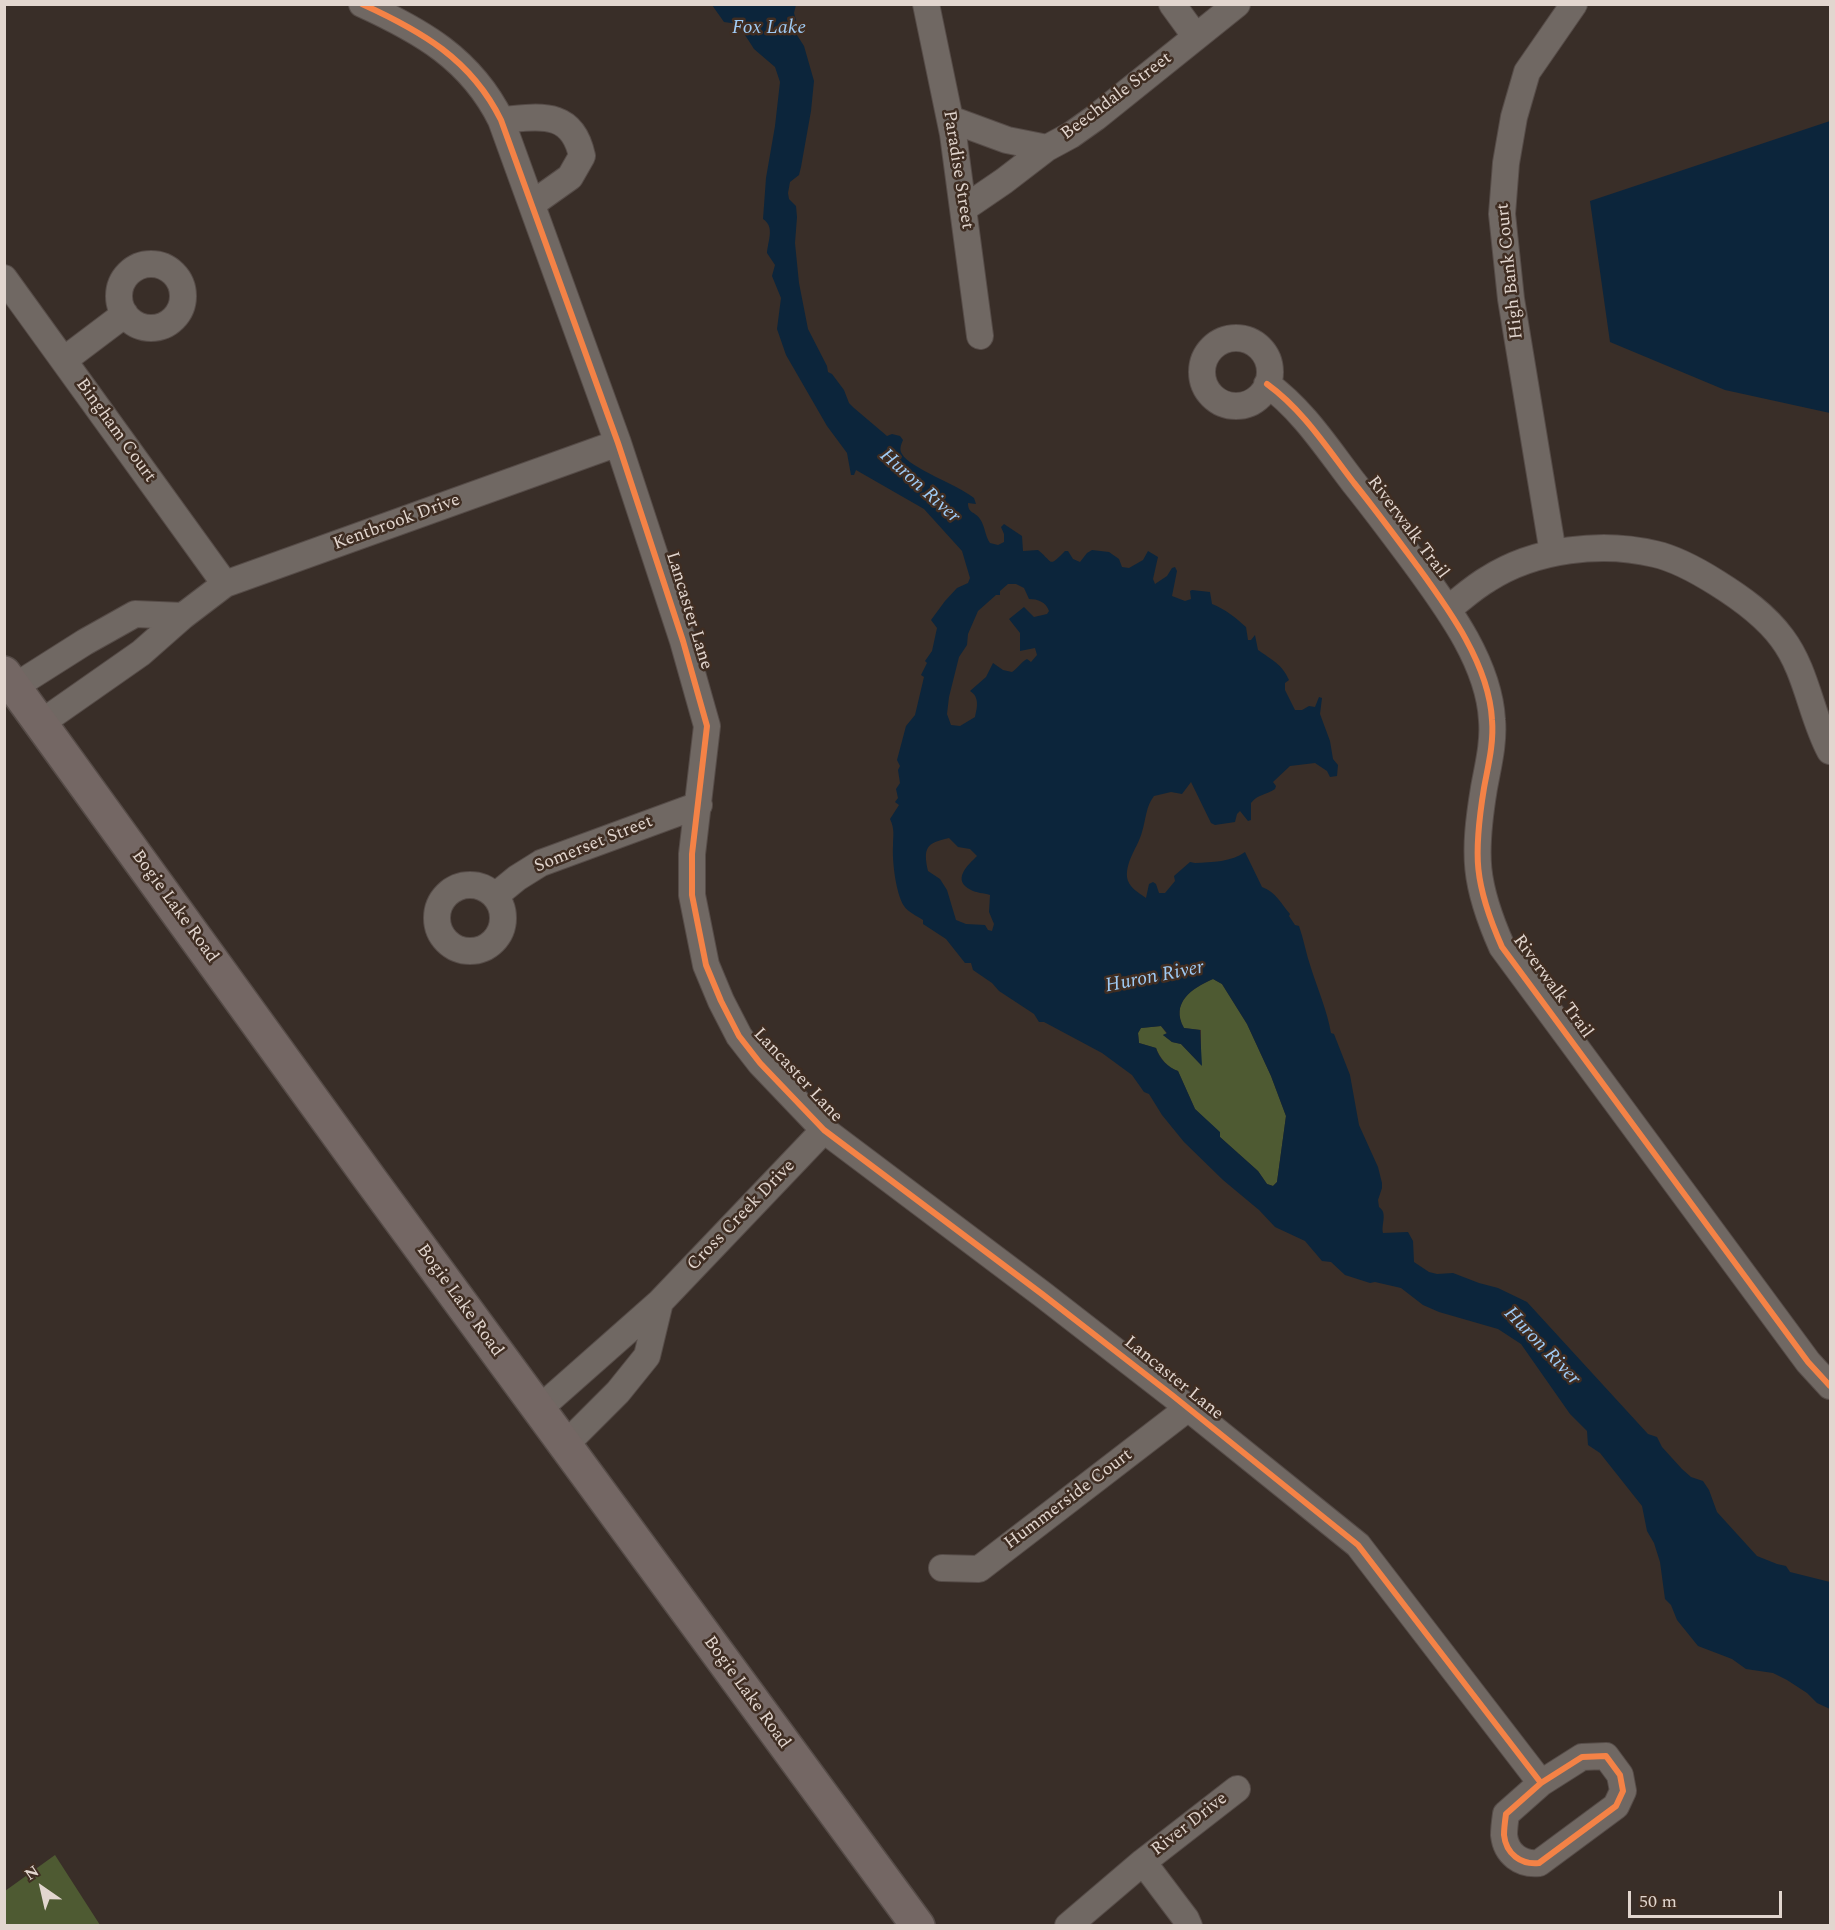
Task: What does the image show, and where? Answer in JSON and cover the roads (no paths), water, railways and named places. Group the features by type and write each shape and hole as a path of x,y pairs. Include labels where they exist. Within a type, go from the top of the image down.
{"main road":[{"name":"Bogie Lake Road","path":"9,680 369,1179 918,1926"}],"street":[{"name":"Lancaster Lane","path":"362,4 420,34 461,63 484,90 501,120 532,204 618,443 683,641 707,726 692,854 692,895 706,965 739,1036 760,1064 824,1130 1172,1395 1358,1545 1542,1783"},
{"name":"Paradise Street","path":"926,4 950,119 980,336"},
{"path":"1172,4 1196,37"},
{"name":"Beechdale Street","path":"950,119 1007,140 1047,148 1095,118 1237,4"},
{"name":"High Bank Court","path":"1553,553 1511,299 1502,214 1506,164 1514,117 1527,72 1574,4"},
{"path":"501,120 544,117 559,120 566,124 579,143 582,156 570,177 532,204"},
{"path":"963,209 1047,148"},
{"name":"Bingham Court","path":"4,278 225,584"},
{"path":"64,360 125,314"},
{"name":"Riverwalk Trail","path":"1267,384 1297,410 1379,515 1448,609 1476,663 1490,704 1492,737 1478,824 1476,852 1486,908 1502,947 1808,1362 1830,1386"},
{"name":"Kentbrook Drive","path":"41,723 141,653 183,616 225,584 618,443"},
{"path":"1448,609 1489,578 1518,564 1553,553 1610,547 1656,554 1694,569 1765,617 1783,640 1800,673 1830,751"},
{"path":"9,680 135,614 183,616"},
{"name":"Somerset Street","path":"495,896 517,878 541,863 699,805"},
{"name":"Cross Creek Drive","path":"539,1409 660,1302 824,1130"},
{"path":"565,1445 618,1392 647,1356 660,1302"},
{"name":"Hummerside Court","path":"942,1568 979,1569 1187,1409"},
{"path":"1605,1756 1620,1775 1623,1791 1616,1806 1539,1863 1529,1864 1515,1857 1509,1848 1504,1836 1506,1814 1542,1783 1582,1757 1605,1756"},
{"name":"River Drive","path":"1068,1926 1143,1862 1237,1789"},
{"name":"River Drive","path":"1143,1862 1186,1919 1188,1926"}],"water":[{"path":"712,5 796,5 794,13 796,20 793,24 804,46 814,81 801,167 799,175 790,182 788,193 789,199 796,206 795,243 799,283 808,329 828,372 844,390 849,403 887,436 892,434 900,436 903,440 901,452 914,465 974,498 976,504 968,503 969,509 980,519 990,543 998,545 1004,542 1001,527 1004,524 1022,536 1023,551 1038,550 1051,562 1068,551 1073,559 1080,562 1092,550 1109,552 1119,559 1122,567 1129,568 1143,560 1148,551 1158,557 1153,579 1155,584 1175,567 1177,571 1172,596 1185,601 1191,599 1190,591 1192,590 1210,592 1212,604 1230,614 1246,627 1248,640 1255,635 1258,650 1276,663 1289,680 1285,683 1285,690 1295,710 1302,710 1309,706 1315,707 1319,697 1322,698 1320,714 1330,741 1333,759 1338,765 1337,776 1330,777 1327,771 1315,763 1290,766 1273,782 1275,789 1251,803 1251,820 1248,821 1240,811 1235,822 1215,825 1211,823 1191,782 1182,794 1171,792 1154,796 1149,804 1140,838 1128,865 1129,884 1146,898 1149,884 1153,882 1159,893 1165,893 1175,881 1174,876 1190,862 1222,861 1245,852 1262,887 1275,895 1290,914 1295,925 1299,926 1331,1033 1334,1034 1350,1075 1359,1125 1378,1167 1382,1183 1378,1200 1384,1215 1383,1233 1408,1232 1413,1241 1414,1262 1429,1272 1453,1273 1498,1288 1527,1302 1648,1434 1657,1437 1662,1447 1682,1469 1691,1477 1703,1481 1717,1512 1757,1556 1786,1566 1790,1572 1830,1582 1830,1709 1817,1703 1807,1693 1773,1673 1746,1669 1732,1659 1698,1646 1677,1620 1671,1605 1665,1599 1660,1562 1654,1543 1647,1531 1642,1506 1600,1453 1588,1445 1587,1431 1570,1414 1521,1344 1498,1329 1423,1305 1401,1288 1370,1283 1345,1275 1331,1262 1322,1261 1305,1241 1275,1227 1184,1142 1132,1075 1102,1053 1044,1022 1039,1022 1034,1014 999,991 992,983 973,970 971,963 965,963 946,939 923,924 923,920 904,906 895,877 893,829 890,819 899,805 895,802 898,798 896,789 900,783 898,770 900,766 897,760 906,726 915,715 924,677 921,675 927,663 925,661 932,651 937,628 931,620 957,588 968,583 970,578 962,551 924,509 856,470 854,475 851,475 847,453 827,426 786,355 777,329 781,298 772,276 775,265 767,253 770,230 763,219 766,178 780,82 775,67 754,49 738,24 724,22","holes":["1008,584 1016,584 1024,588 1029,599 1041,602 1049,611 1047,614 1034,617 1024,607 1009,619 1020,633 1020,651 1035,648 1037,655 1031,662 1025,660 1012,672 1003,670 993,663 986,677 970,691 977,699 975,717 960,726 951,725 947,714 949,697 959,657 967,645 968,634 978,611 996,595 1000,595 1000,591","949,838 958,847 970,849 977,856 963,873 962,882 973,891 990,895 989,912 994,924 992,931 988,930 985,925 966,924 956,920 947,890 940,879 928,871 926,852 935,842","1213,979 1222,984 1247,1024 1271,1076 1286,1116 1277,1182 1273,1186 1267,1184 1258,1171 1220,1137 1220,1132 1195,1109 1178,1071 1164,1062 1156,1048 1139,1043 1138,1033 1141,1028 1161,1026 1167,1033 1163,1035 1172,1042 1181,1044 1202,1066 1200,1030 1184,1028 1180,1019 1181,1004 1198,987"]},
{"path":"1830,121 1830,413 1725,390 1610,342 1590,201"}],"water label":[{"name":"Fox Lake","path":"769,29"},
{"name":"Huron River","path":"919,487"},
{"name":"Huron River","path":"1155,978"},
{"name":"Huron River","path":"1541,1347"}]}
